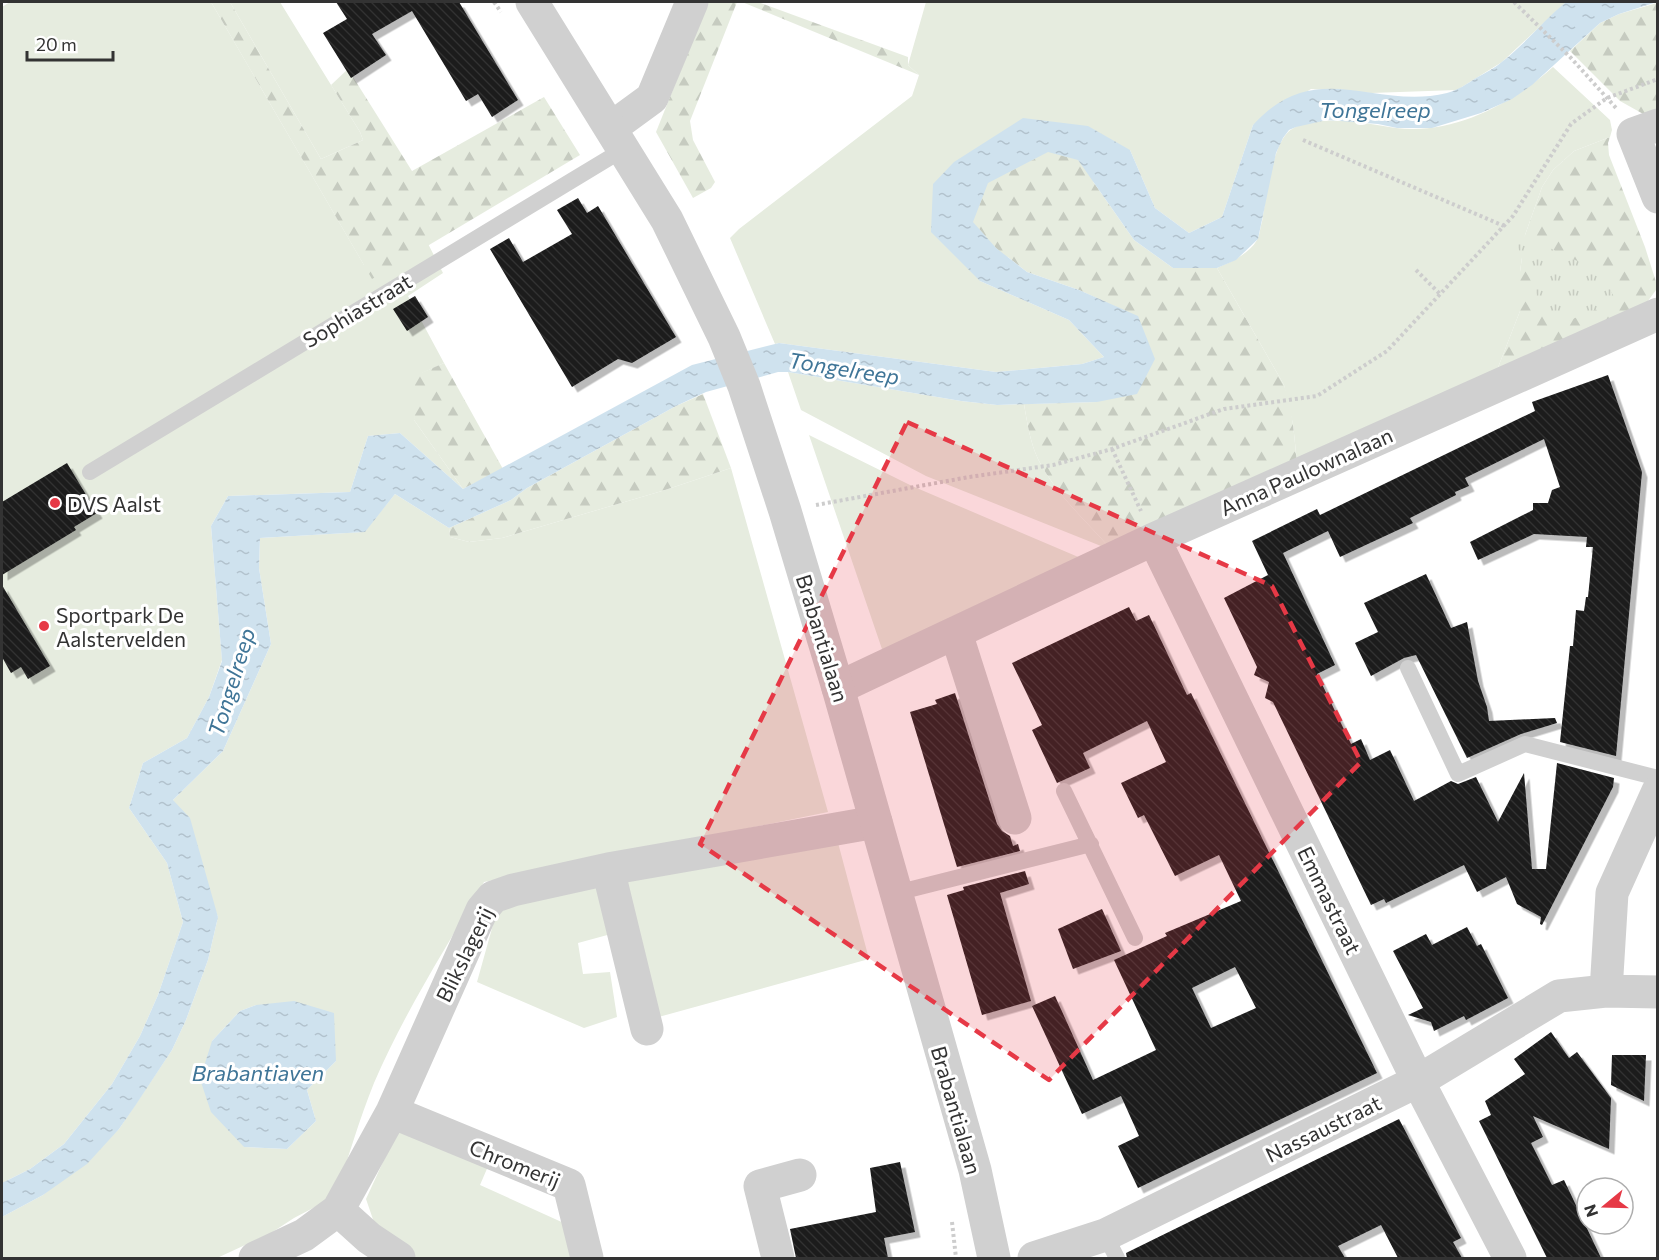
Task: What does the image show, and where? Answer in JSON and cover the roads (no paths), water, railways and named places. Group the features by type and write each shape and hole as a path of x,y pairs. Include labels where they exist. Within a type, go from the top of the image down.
{"street":[{"path":"532,2 618,138 652,98 692,2"},
{"path":"1658,125 1632,134 1658,196"},
{"name":"Brabantialaan","path":"618,138 668,220 724,337 744,386 838,688 975,1170 994,1258"},
{"name":"Anna Paulownalaan","path":"838,688 1154,539 1658,314"},
{"name":"Emmastraat","path":"1154,539 1418,1081 1510,1258"},
{"path":"956,633 1015,818"},
{"path":"1606,991 1612,893 1658,791"},
{"name":"Blikslagerij","path":"255,1258 304,1235 338,1210 392,1112 482,910 493,897 513,890 608,869 876,822"},
{"path":"608,869 647,1029"},
{"name":"Nassaustraat","path":"1034,1258 1111,1246 1418,1081 1559,996 1606,991 1658,992"},
{"name":"Chromerij","path":"392,1112 569,1185 587,1258"},
{"path":"778,1258 760,1186 800,1175"},
{"path":"338,1210 369,1238 399,1258"}],"lane":[{"name":"Sophiastraat","path":"90,472 618,138"},
{"path":"1408,668 1458,774 1526,744 1658,778"},
{"path":"1064,791 1135,938"},
{"path":"896,892 1091,844"}],"water":[{"name":"Tongelreep","path":"1566,2 1657,2 1619,14 1600,23 1532,85 1512,99 1481,113 1432,128 1397,128 1378,124 1327,120 1289,130 1276,153 1258,239 1236,260 1217,268 1173,268 1134,240 1078,160 1048,152 988,183 973,222 996,248 1027,272 1079,290 1138,316 1155,359 1137,394 1097,402 997,405 778,372 706,392 676,406 527,488 511,500 449,528 395,494 365,532 260,538 259,568 271,644 223,751 173,800 190,818 218,917 208,960 186,1020 172,1050 135,1106 119,1129 87,1164 43,1195 2,1217 2,1183 30,1169 64,1144 112,1084 140,1036 158,995 183,922 167,863 129,808 143,763 187,738 209,697 222,661 211,526 228,496 350,492 368,436 400,433 463,489 692,365 779,343 996,372 1082,364 1104,357 1069,320 980,281 931,232 933,184 954,162 1023,118 1088,126 1130,150 1155,208 1189,233 1222,217 1253,125 1276,104 1300,93 1323,89 1420,97 1451,92 1500,64"},
{"name":"Brabantiaven","path":"294,1001 334,1013 336,1061 307,1090 316,1121 287,1149 244,1147 211,1112 200,1079 212,1041 240,1011 256,1005"}],"place":[{"name":"DVS Aalst","path":"55,503"},
{"name":"Sportpark De Aalstervelden","path":"44,626"}]}
